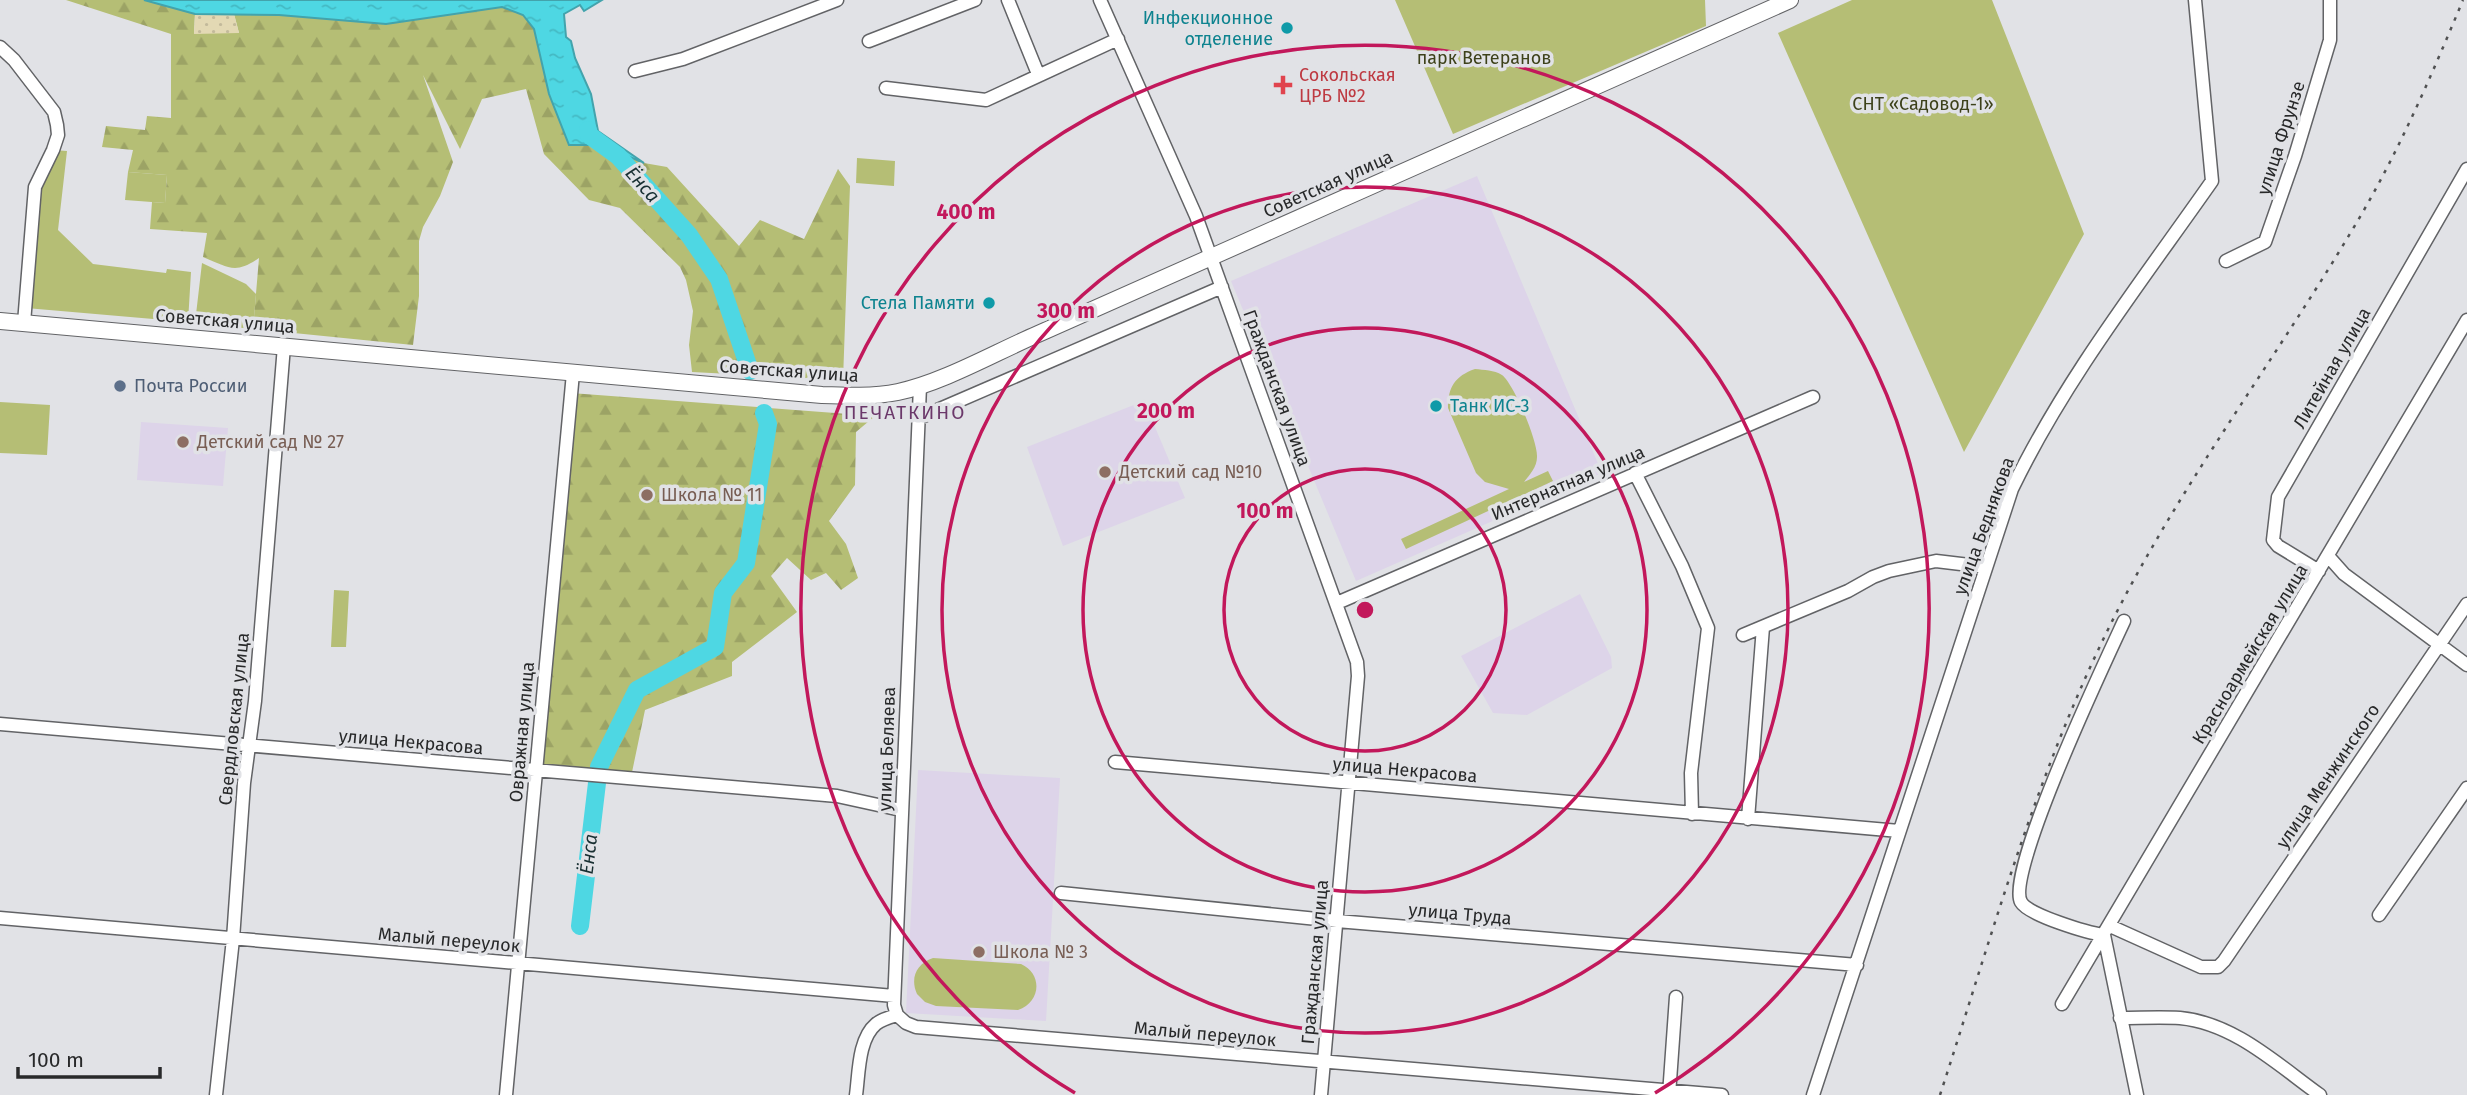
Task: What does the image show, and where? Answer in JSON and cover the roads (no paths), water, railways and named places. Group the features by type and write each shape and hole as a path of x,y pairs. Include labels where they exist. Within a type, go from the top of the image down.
{"main road":[{"name":"Советская улица","path":"0,321 832,395 873,395 920,386 1790,0"}],"street":[{"path":"635,71 683,59 837,0"},
{"path":"869,41 975,0"},
{"path":"1008,0 1038,74"},
{"name":"Гражданская улица","path":"1100,0 1196,216 1354,649 1358,676 1321,1095"},
{"name":"улица Беднякова","path":"1813,1095 2012,489 2032,447 2077,374 2211,181 2195,0"},
{"name":"улица Фрунзе","path":"2226,261 2265,242 2295,156 2330,40 2330,0"},
{"path":"886,88 986,100 1118,39"},
{"path":"0,47 14,60 54,112 58,135 35,187 24,323"},
{"name":"Литейная улица","path":"2319,571 2278,546 2273,540 2278,497 2467,169"},
{"path":"919,418 1222,287"},
{"name":"Красноармейская улица","path":"2062,1004 2467,320"},
{"name":"Свердловская улица","path":"216,1095 233,939 244,783 267,572 284,346"},
{"name":"Овражная улица","path":"506,1095 573,373"},
{"name":"улица Беляева","path":"897,1015 894,996 920,386"},
{"name":"Интернатная улица","path":"1337,603 1813,397"},
{"path":"1635,473 1682,566 1709,628 1691,773 1692,814"},
{"path":"2328,556 2344,573 2467,665"},
{"path":"1743,635 1849,591 1872,577 1889,571 1936,561 1986,567"},
{"name":"улица Менжинского","path":"2107,930 2201,967 2217,967 2232,950 2467,604"},
{"path":"2124,621 2063,751 2027,854 2018,896 2025,907 2082,932 2107,930 2120,1018 2137,1095"},
{"path":"1748,819 1763,627"},
{"name":"улица Некрасова","path":"0,723 836,796 901,810"},
{"name":"улица Некрасова","path":"1115,762 1899,831"},
{"path":"2379,915 2467,788"},
{"name":"улица Труда","path":"1061,893 1337,921 1857,965"},
{"name":"Малый переулок","path":"0,918 894,996"},
{"path":"1670,1093 1676,997"},
{"path":"856,1095 862,1054 873,1026 897,1015"},
{"name":"Малый переулок","path":"897,1015 916,1027 1670,1093 1722,1095"},
{"path":"2120,1018 2180,1018 2214,1026 2239,1037 2320,1095"}],"water":[{"path":"144,0 602,0 584,11 580,5 564,14 566,37 571,41 575,58 591,94 598,131 644,163 623,154 618,156 605,145 569,145 549,94 534,29 523,15 502,7 386,24 279,15 195,14"}],"waterway":[{"name":"Ёнса","path":"588,130 589,135 618,156 689,235 719,279 750,371"},
{"name":"Ёнса","path":"599,767 637,690 715,647 723,593 746,563 768,424 764,413"},
{"name":"Ёнса","path":"580,926 597,783"}],"railway":[{"path":"1940,1095 2024,835 2072,708 2100,646 2131,585 2183,495 2324,276 2383,176 2412,118 2463,0"}],"place":[{"name":"Инфекционное отделение","path":"1287,28"},
{"name":"Сокольская ЦРБ №2","path":"1283,85"},
{"name":"Стела Памяти","path":"989,303"},
{"name":"Почта России","path":"120,386"},
{"name":"Танк ИС-3","path":"1436,406"},
{"name":"Детский сад № 27","path":"183,442"},
{"name":"Детский сад №10","path":"1105,472"},
{"name":"Школа № 11","path":"647,495"},
{"name":"Школа № 3","path":"979,952"}],"district":[{"name":"ПЕЧАТКИНО","path":"905,412"}],"park label":[{"name":"парк Ветеранов","path":"1484,58"},
{"name":"СНТ «Садовод-1»","path":"1923,104"}]}
